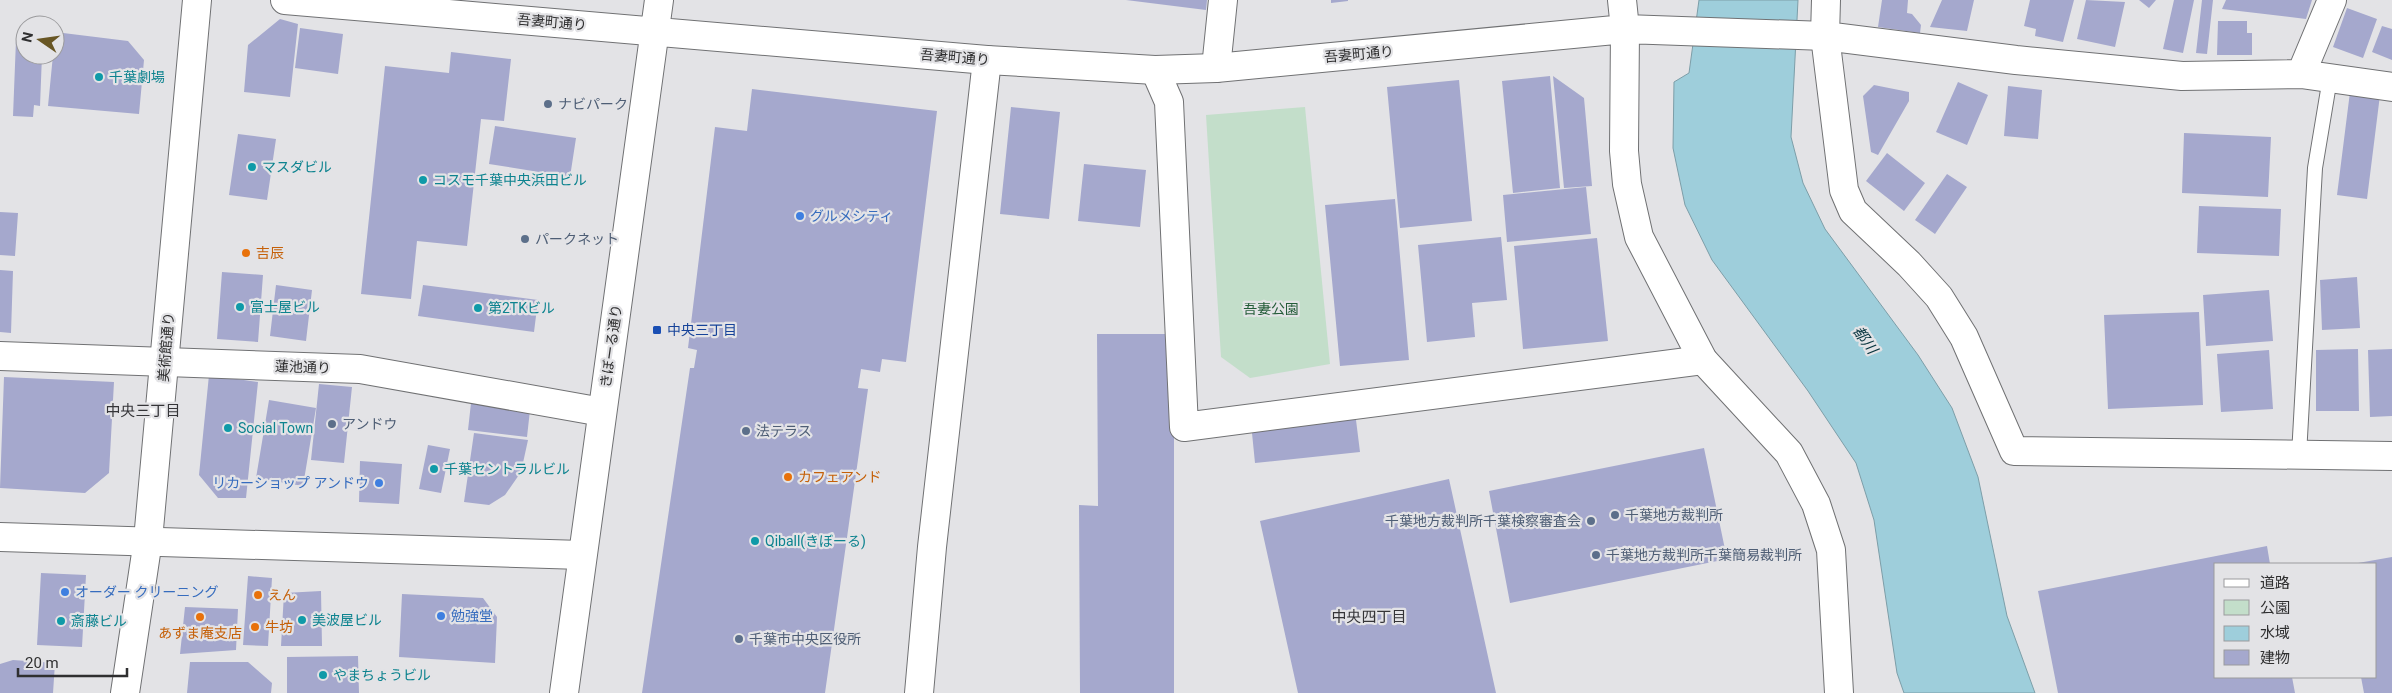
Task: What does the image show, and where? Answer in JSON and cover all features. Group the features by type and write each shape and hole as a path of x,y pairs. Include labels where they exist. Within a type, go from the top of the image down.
{"street":[{"name":"美術館通り","path":"125,693 148,540 197,0"},
{"name":"吾妻町通り","path":"285,0 986,60 1155,70 1216,68 1625,29 1825,36 2016,60 2182,76 2301,74 2392,87"},
{"name":"きぼーる通り","path":"564,693 659,0"},
{"path":"1216,68 1223,0"},
{"path":"1622,0 1625,29 1624,150 1627,184 1639,237 1703,360 1789,454 1816,504 1831,550 1838,693"},
{"path":"1826,0 1825,36 1839,167 1844,190 1853,211 1909,264 1939,297 1964,337 2014,451 2392,456"},
{"path":"2301,74 2332,0"},
{"path":"919,693 933,537 986,60"},
{"path":"1155,70 1169,102 1184,427 1703,360"},
{"name":"蓮池通り","path":"0,356 360,369 602,412"},
{"path":"0,537 148,540 582,556"}],"lane":[{"path":"2299,455 2315,168 2330,78"}],"green space":[{"name":"吾妻公園","path":"1305,107 1330,364 1250,378 1221,357 1206,115"}],"water":[{"name":"都川","path":"1699,0 1798,0 1791,137 1803,183 1825,229 1918,355 1952,408 1978,477 2007,616 2035,693 1904,693 1897,673 1874,520 1856,463 1808,391 1712,260 1685,205 1673,148 1674,82 1689,73"}],"building":[{"path":"1126,0 1207,0 1206,10"},
{"path":"1331,0 1348,0 1348,1 1331,3"},
{"path":"1882,0 1908,0 1907,13 1912,14 1921,25 1920,33 1878,27"},
{"path":"1942,0 1974,0 1967,31 1930,27"},
{"path":"2030,0 2074,0 2063,42 2035,36 2036,29 2024,26"},
{"path":"2086,0 2125,2 2115,47 2077,39"},
{"path":"2139,0 2156,0 2149,8"},
{"path":"2174,0 2194,0 2183,53 2163,49"},
{"path":"2202,0 2213,0 2207,54 2196,53"},
{"path":"2226,0 2312,0 2306,19 2222,9"},
{"path":"2347,8 2377,19 2363,58 2333,47"},
{"path":"280,19 298,24 290,97 244,92 248,45"},
{"path":"2218,21 2247,21 2247,33 2252,33 2252,55 2217,55"},
{"path":"2382,26 2392,29 2392,60 2372,52"},
{"path":"300,28 343,34 338,74 295,68"},
{"path":"65,33 128,41 144,60 139,114 48,106 52,65 65,65"},
{"name":"コスモ千葉中央浜田ビル","path":"451,52 511,59 504,121 481,119 467,246 417,241 411,299 361,294 385,66 449,73"},
{"path":"15,65 42,65 40,106 34,105 33,117 13,116"},
{"path":"1550,76 1560,188 1513,193 1502,81"},
{"path":"1553,76 1584,98 1592,186 1564,188"},
{"path":"1459,80 1472,221 1400,228 1387,87"},
{"path":"1958,82 1988,95 1967,145 1936,132"},
{"path":"1874,85 1909,92 1909,101 1878,155 1871,152 1863,96"},
{"path":"2008,86 2042,90 2038,139 2004,136"},
{"name":"Qiball(きぼーる)","path":"752,89 937,111 906,362 882,359 880,372 861,369 858,388 868,389 825,693 642,693 690,368 694,368 697,350 688,348 715,127 747,131"},
{"path":"2350,92 2380,95 2367,199 2337,195"},
{"path":"1011,107 1060,112 1049,219 1000,214"},
{"path":"495,126 576,138 570,177 489,164"},
{"path":"2184,133 2271,137 2268,197 2182,193"},
{"name":"マスダビル","path":"238,134 276,139 267,200 229,195"},
{"path":"1887,153 1925,183 1904,211 1866,181"},
{"path":"1084,164 1146,170 1140,227 1078,221"},
{"path":"1947,174 1967,187 1935,234 1915,220"},
{"path":"1586,187 1591,234 1507,242 1503,195"},
{"path":"1395,199 1409,360 1340,366 1325,205"},
{"path":"2199,206 2281,209 2279,256 2197,253"},
{"path":"0,212 18,213 15,256 0,255"},
{"path":"1501,237 1507,300 1472,303 1475,337 1427,342 1418,245"},
{"path":"1597,238 1608,341 1523,349 1514,246"},
{"path":"0,270 13,271 11,333 0,332"},
{"name":"富士屋ビル","path":"222,272 263,275 258,342 217,339"},
{"path":"2357,277 2360,328 2322,330 2320,280"},
{"path":"276,285 312,290 306,341 270,336"},
{"name":"第2TKビル","path":"423,285 538,300 534,332 418,316"},
{"path":"2269,290 2273,341 2206,346 2203,295"},
{"path":"2199,312 2203,405 2108,409 2104,315"},
{"path":"1097,334 1174,334 1174,693 1080,693 1079,505 1098,506"},
{"path":"2358,349 2359,411 2316,411 2316,350"},
{"path":"2392,349 2392,416 2370,417 2368,350"},
{"path":"2269,350 2273,409 2221,412 2217,354"},
{"name":"Social Town","path":"209,375 258,382 246,498 218,498 199,475"},
{"path":"4,377 114,382 109,473 85,493 0,488"},
{"name":"アンドウ","path":"319,384 352,387 344,463 311,460"},
{"path":"269,400 316,408 303,486 256,478"},
{"path":"471,403 530,410 527,437 468,430"},
{"path":"1355,412 1360,452 1255,463 1251,423"},
{"path":"474,433 528,440 521,472 505,495 489,505 464,502"},
{"name":"千葉セントラルビル","path":"428,445 450,449 441,493 419,489"},
{"path":"1704,448 1727,559 1510,603 1489,491"},
{"path":"360,461 402,464 399,504 359,502"},
{"path":"1449,479 1496,693 1298,693 1260,521"},
{"path":"2267,546 2270,563 2214,563 2214,678 2292,678 2295,693 2058,693 2038,591"},
{"path":"2392,557 2392,693 2364,693 2361,678 2377,678 2377,563 2358,563"},
{"name":"斎藤ビル","path":"41,573 86,575 82,647 37,645"},
{"path":"248,576 272,578 268,646 243,645"},
{"name":"美波屋ビル","path":"321,591 322,646 281,646 284,593"},
{"path":"402,594 483,598 497,617 495,663 399,657"},
{"path":"185,607 238,609 236,650 180,654"},
{"name":"やまちょうビル","path":"358,656 359,693 287,693 287,657"},
{"path":"13,660 55,663 53,693 0,693 0,664"},
{"path":"190,662 248,662 272,683 271,693 187,693"}],"place":[{"name":"千葉劇場","path":"99,77"},
{"name":"ナビパーク","path":"548,104"},
{"name":"マスダビル","path":"252,167"},
{"name":"コスモ千葉中央浜田ビル","path":"423,180"},
{"name":"グルメシティ","path":"800,216"},
{"name":"パークネット","path":"525,239"},
{"name":"吉辰","path":"246,253"},
{"name":"富士屋ビル","path":"240,307"},
{"name":"第2TKビル","path":"478,308"},
{"name":"中央三丁目","path":"657,330"},
{"name":"アンドウ","path":"332,424"},
{"name":"Social Town","path":"228,428"},
{"name":"法テラス","path":"746,431"},
{"name":"千葉セントラルビル","path":"434,469"},
{"name":"カフェアンド","path":"788,477"},
{"name":"リカーショップ アンドウ","path":"379,483"},
{"name":"千葉地方裁判所","path":"1615,515"},
{"name":"千葉地方裁判所千葉検察審査会","path":"1591,521"},
{"name":"Qiball(きぼーる)","path":"755,541"},
{"name":"千葉地方裁判所千葉簡易裁判所","path":"1596,555"},
{"name":"オーダー クリーニング","path":"65,592"},
{"name":"えん","path":"258,595"},
{"name":"勉強堂","path":"441,616"},
{"name":"あずま庵支店","path":"200,617"},
{"name":"美波屋ビル","path":"302,620"},
{"name":"斎藤ビル","path":"61,621"},
{"name":"牛坊","path":"255,627"},
{"name":"千葉市中央区役所","path":"739,639"},
{"name":"やまちょうビル","path":"323,675"}],"district":[{"name":"中央三丁目","path":"143,411"},
{"name":"中央四丁目","path":"1369,617"}]}
